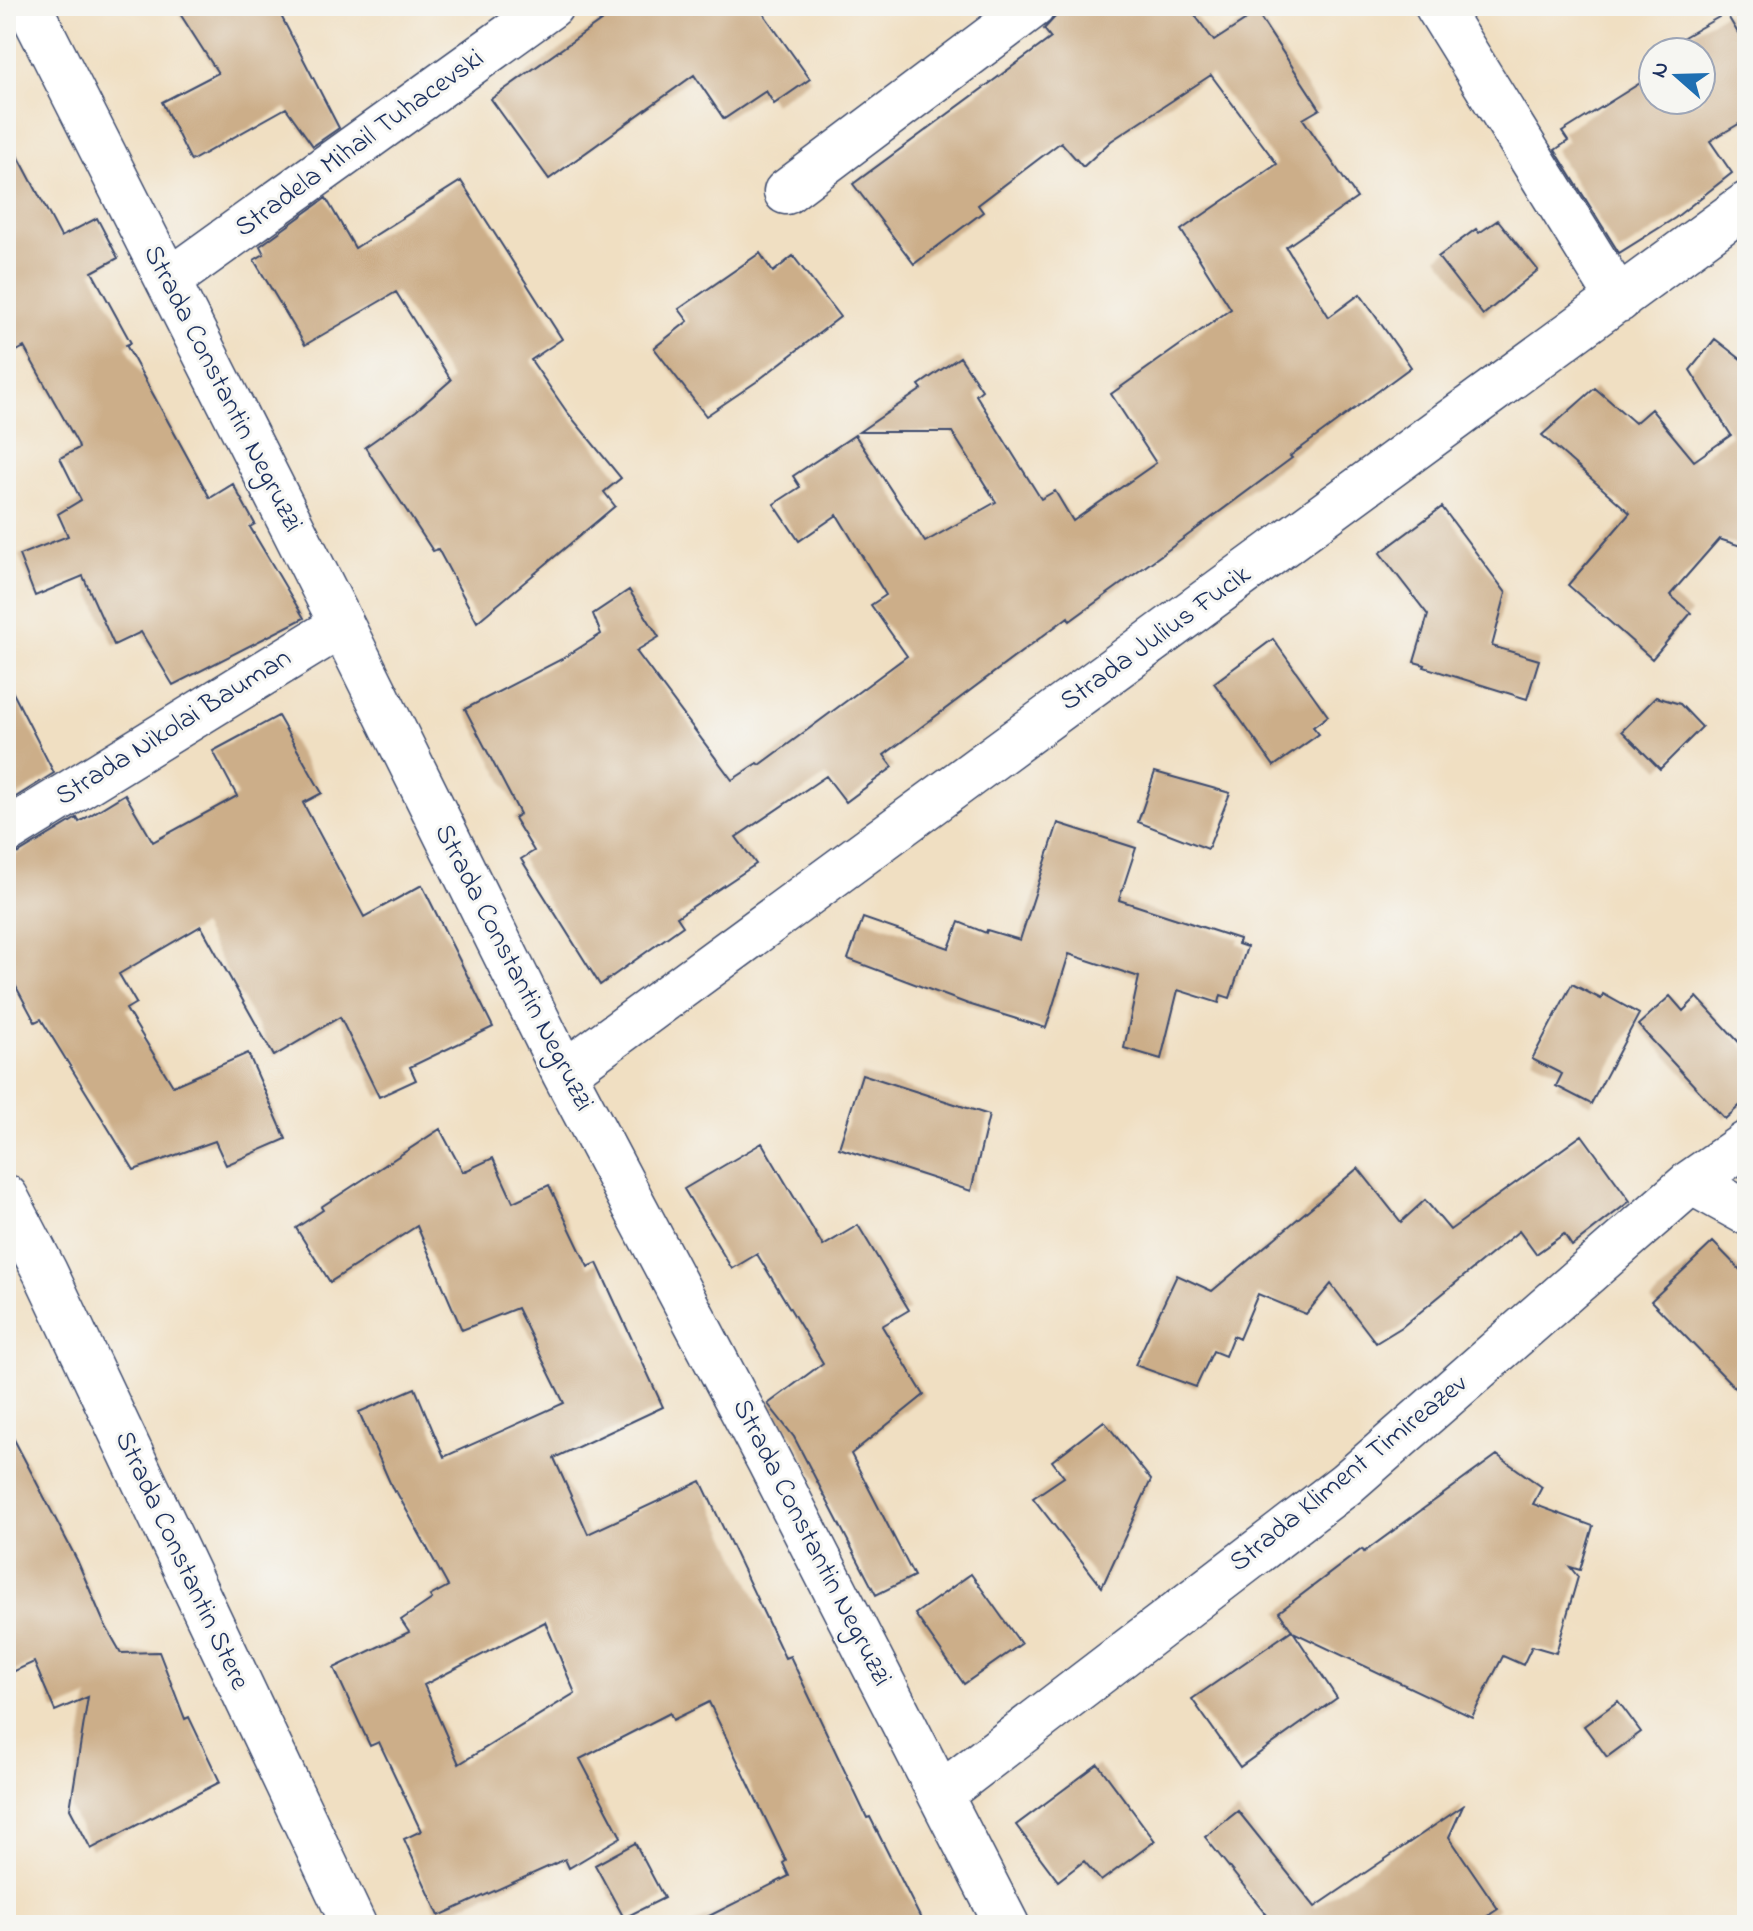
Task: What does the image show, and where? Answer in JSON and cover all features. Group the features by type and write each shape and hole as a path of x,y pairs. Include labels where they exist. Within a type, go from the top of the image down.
{"street":[{"name":"Strada Constantin Negruzzi","path":"29,6 564,1073 762,1447 1007,1925"},
{"name":"Stradela Mihail Tuhacevski","path":"168,281 551,6"},
{"path":"786,192 1033,6"},
{"path":"1437,6 1619,300"},
{"name":"Strada Julius Fucik","path":"564,1073 1747,204"},
{"name":"Strada Nikolai Bauman","path":"6,832 342,625"},
{"name":"Strada Kliment Timireazev","path":"941,1794 1346,1484 1691,1182 1747,1143"},
{"path":"1691,1182 1747,1213"},
{"name":"Strada Constantin Stere","path":"6,1197 52,1286 354,1925"}],"building":[{"path":"175,6 276,6 339,128 313,146 286,108 191,161 162,102 218,73"},
{"path":"622,6 758,6 810,79 774,104 766,91 724,119 694,75 549,179 491,99"},
{"path":"1057,6 1188,6 1214,41 1257,13 1320,109 1303,119 1357,198 1286,247 1329,317 1360,294 1411,367 1168,550 1070,621 1068,617 884,755 893,767 846,802 826,776 736,837 756,864 677,917 683,926 600,985 521,859 534,851 514,818 520,814 465,709 562,659 601,634 593,614 629,590 659,637 636,651 732,780 758,763 760,765 907,656 871,605 886,595 837,515 799,541 774,504 800,487 793,476 855,435 925,542 996,502 952,432 859,432 922,389 919,385 960,357 982,390 976,395 1041,499 1055,491 1073,521 1156,463 1111,394 1231,309 1181,230 1277,164 1211,75 1111,141 1083,167 1061,142 978,205 983,212 914,264 853,184 1051,38 1044,29 1056,16"},
{"path":"1726,13 1747,48 1747,119 1710,141 1732,173 1675,218 1619,253 1555,150 1568,141 1562,132 1637,85 1637,116 1717,116 1717,36 1686,36"},
{"path":"6,133 61,237 97,218 118,258 92,272 131,343 126,345 210,498 233,484 255,524 250,527 304,618 173,685 141,632 114,645 83,576 35,596 19,555 68,536 58,514 81,500 60,458 79,448 78,444 24,347 6,357"},
{"path":"461,181 562,339 531,360 567,412 621,478 604,492 615,506 477,622 438,549 433,551 365,447 416,411 451,380 396,292 305,345 254,260 264,254 260,246 326,198 355,248"},
{"path":"1498,220 1538,270 1483,315 1438,257 1476,229 1479,233"},
{"path":"760,253 773,272 793,256 840,317 706,416 654,348 688,321 679,309"},
{"path":"1715,339 1747,364 1747,548 1719,539 1670,595 1691,613 1652,659 1568,585 1630,513 1542,435 1595,388 1635,423 1651,409 1694,461 1731,435 1690,370"},
{"path":"1442,507 1506,593 1492,646 1539,660 1527,699 1414,662 1428,615 1380,553"},
{"path":"1273,639 1328,716 1313,727 1319,734 1274,766 1214,683"},
{"path":"6,679 54,773 6,803"},
{"path":"1656,697 1680,704 1702,727 1660,769 1622,731"},
{"path":"278,716 322,793 303,803 364,917 422,885 493,1027 410,1067 416,1080 379,1097 340,1017 274,1056 201,926 119,974 136,1003 126,1009 173,1086 248,1053 286,1139 226,1165 215,1141 134,1170 41,1019 35,1022 6,968 6,857 19,853 77,818 79,822 125,794 153,842 237,796 213,751"},
{"path":"1155,772 1230,793 1208,849 1138,822"},
{"path":"1058,823 1136,848 1119,900 1239,939 1238,944 1247,947 1230,998 1221,995 1219,1003 1178,990 1161,1059 1124,1048 1139,977 1069,954 1046,1028 968,1004 848,959 863,918 949,948 959,922 986,933 987,930 1020,940"},
{"path":"1572,984 1601,999 1603,994 1639,1014 1591,1104 1556,1086 1562,1074 1532,1059"},
{"path":"1670,996 1683,1011 1697,997 1747,1051 1747,1099 1725,1119 1638,1025"},
{"path":"862,1074 989,1115 971,1191 839,1148"},
{"path":"440,1129 463,1172 493,1158 513,1202 549,1185 588,1267 597,1263 663,1407 554,1458 588,1534 701,1481 785,1658 790,1656 867,1818 870,1817 924,1925 691,1925 789,1876 783,1863 786,1861 709,1702 673,1720 670,1713 580,1759 621,1837 569,1868 565,1859 439,1916 404,1839 421,1831 379,1742 370,1746 334,1668 409,1632 401,1620 432,1599 430,1596 448,1586 394,1492 359,1412 415,1388 444,1457 564,1403 517,1308 462,1330 417,1226 330,1282 296,1228 323,1210 321,1207","holes":["545,1622 575,1693 459,1764 424,1685"]},
{"path":"1582,1135 1630,1201 1572,1246 1564,1234 1536,1254 1519,1231 1402,1327 1376,1343 1331,1284 1306,1314 1258,1294 1239,1339 1233,1336 1225,1356 1213,1351 1196,1387 1135,1365 1177,1275 1212,1291 1358,1168 1401,1222 1425,1200 1450,1230"},
{"path":"762,1143 823,1246 858,1225 909,1310 882,1326 924,1395 851,1454 914,1576 876,1595 794,1437 768,1404 823,1363 757,1254 732,1269 684,1189"},
{"path":"1713,1242 1747,1277 1747,1400 1651,1301"},
{"path":"1104,1421 1151,1480 1102,1587 1033,1498 1064,1477 1052,1461"},
{"path":"6,1424 77,1560 104,1623 121,1653 159,1652 185,1719 189,1717 220,1782 91,1849 70,1809 88,1697 55,1711 34,1662 6,1675"},
{"path":"1497,1455 1542,1487 1533,1504 1593,1526 1580,1570 1570,1567 1578,1577 1556,1653 1532,1646 1523,1665 1503,1656 1472,1717 1293,1632 1279,1612 1362,1549 1364,1552"},
{"path":"971,1574 1021,1644 964,1684 915,1614"},
{"path":"1292,1630 1337,1698 1240,1767 1192,1699"},
{"path":"1618,1701 1641,1732 1607,1757 1584,1726"},
{"path":"1098,1764 1155,1841 1101,1881 1084,1861 1058,1881 1016,1825"},
{"path":"1463,1806 1449,1837 1498,1909 1474,1925 1275,1925 1205,1837 1238,1811 1315,1907"},
{"path":"635,1843 664,1898 624,1918 595,1865"}]}
